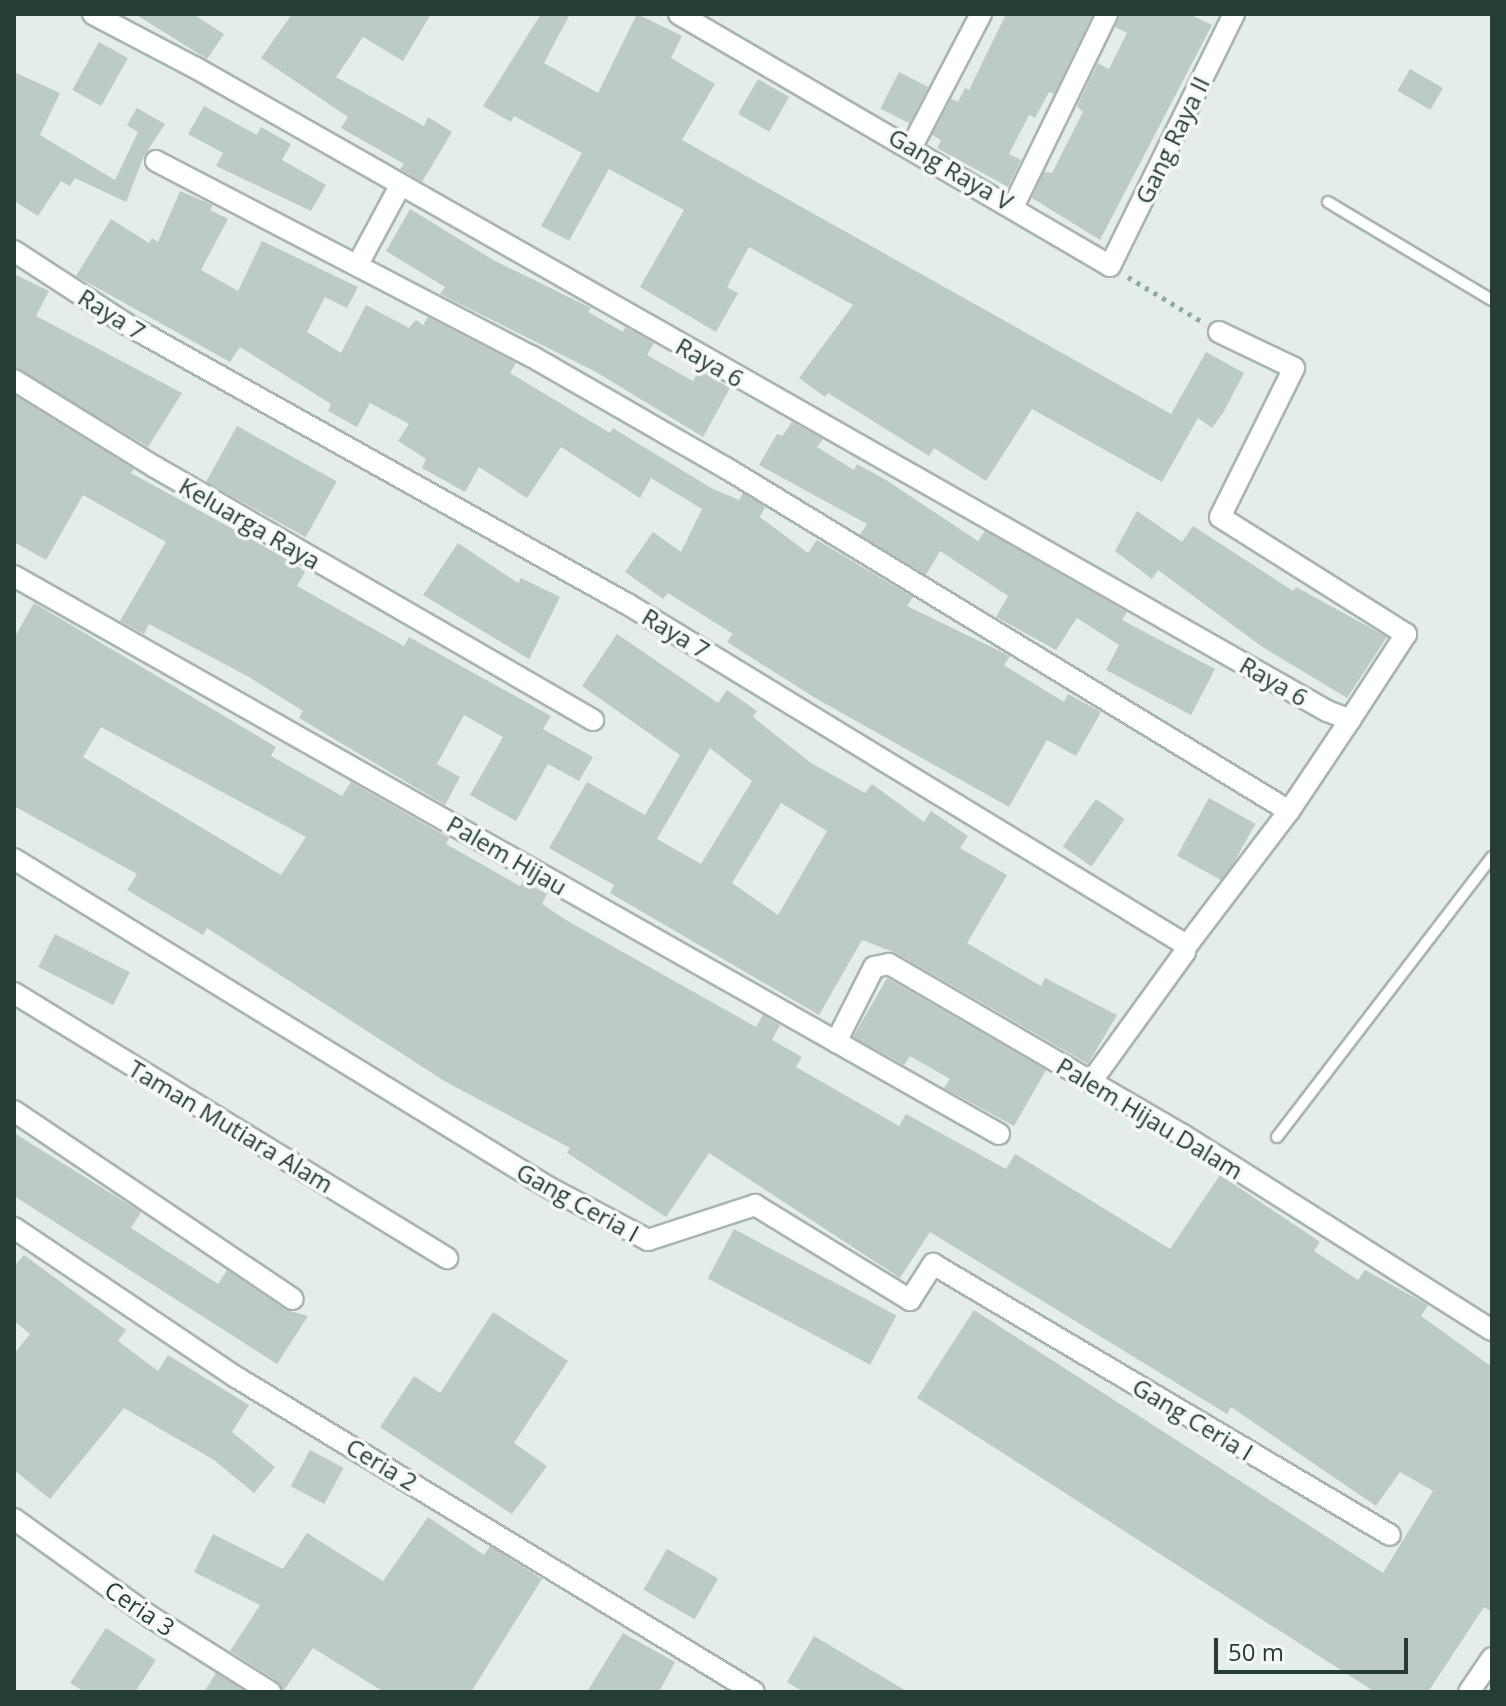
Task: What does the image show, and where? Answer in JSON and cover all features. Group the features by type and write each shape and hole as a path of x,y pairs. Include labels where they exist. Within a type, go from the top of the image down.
{"street":[{"name":"Raya 6","path":"93,14 1327,711 1350,720"},
{"name":"Gang Raya V","path":"679,14 1014,205 1110,266"},
{"path":"912,146 981,14"},
{"path":"1014,205 1107,14"},
{"name":"Gang Raya II","path":"1110,266 1234,14"},
{"path":"156,161 358,264 726,468 1289,811"},
{"path":"358,264 400,186"},
{"name":"Raya 7","path":"14,251 128,325 778,693 1185,948"},
{"path":"1091,1082 1185,948 1289,811 1406,634 1220,517 1294,368 1219,332"},
{"name":"Keluarga Raya","path":"14,380 488,662 593,720"},
{"name":"Palem Hijau","path":"14,576 999,1134"},
{"name":"Gang Ceria I","path":"14,859 548,1187 648,1240 755,1205 910,1300 933,1264 1390,1535"},
{"name":"Palem Hijau Dalam","path":"836,1042 874,967 889,964 1091,1082 1492,1330"},
{"name":"Taman Mutiara Alam","path":"14,993 447,1258"},
{"path":"14,1111 293,1299"},
{"name":"Ceria 2","path":"14,1228 236,1377 754,1692"},
{"name":"Ceria 3","path":"14,1519 151,1617 270,1692"},
{"path":"1469,1692 1492,1658"}],"lane":[{"path":"1328,202 1492,300"},
{"path":"1277,1137 1492,857"}],"path":[{"path":"1110,266 1219,332"}],"building":[{"path":"135,14 193,14 224,34 207,59"},
{"path":"292,14 431,14 403,61 363,37 336,77 424,126 428,117 452,132 422,182 400,169 404,164 341,128 348,117 261,58"},
{"path":"541,14 570,14 544,63 598,93 637,14 682,36 671,58 715,84 682,140 1171,414 1206,352 1244,373 1223,413 1212,428 1198,418 1162,482 1032,409 986,481 934,448 929,456 828,393 825,397 799,378 853,305 749,247 727,287 738,293 716,332 640,287 684,210 609,169 569,241 541,226 582,153 514,116 511,122 483,106"},
{"path":"1006,14 1093,14 1054,94 1049,92 1035,118 1029,115 1009,154 1021,160 1008,187 937,148 941,140 932,135 951,99 958,102 965,88 969,90"},
{"path":"1120,14 1189,14 1212,25 1100,240 1032,198 1044,172 1052,173 1083,112 1077,106 1098,63 1109,69 1127,33 1115,27"},
{"path":"99,42 128,58 101,106 72,90"},
{"path":"1410,69 1443,88 1430,110 1398,91"},
{"path":"14,72 60,93 40,135 115,180 138,132 127,125 137,108 165,124 144,156 126,202 75,178 70,186 61,181 38,216 14,201"},
{"path":"899,72 928,87 910,124 880,109"},
{"path":"758,79 789,97 769,132 738,114"},
{"path":"204,106 257,135 261,127 291,144 282,160 326,185 311,211 216,166 223,153 188,134"},
{"path":"180,191 213,205 210,210 228,219 201,270 238,291 262,241 358,287 347,308 325,297 307,332 341,353 366,305 409,328 416,320 423,325 428,317 516,363 510,373 610,433 613,428 713,489 739,500 743,493 765,507 760,517 808,553 817,540 913,597 907,606 1010,656 1004,665 1064,702 1068,694 1101,712 1076,756 1047,740 1009,807 817,699 727,642 733,634 668,593 663,599 625,572 653,532 681,552 702,509 651,478 640,498 561,447 527,498 479,467 465,492 422,468 426,459 398,441 409,424 370,403 357,427 328,411 331,404 240,347 230,362 76,276 111,219 149,243 152,238 158,242"},
{"path":"410,209 495,261 591,308 588,312 623,332 625,327 654,343 647,355 693,381 699,370 730,388 703,437 596,372 440,294 445,287 386,251"},
{"path":"14,274 49,291 36,316 182,393 148,447 14,367"},
{"path":"14,395 134,469 131,473 291,561 305,572 297,586 404,646 409,637 551,716 543,729 593,757 579,781 548,764 516,821 470,795 503,737 464,715 437,764 460,777 445,805 299,718 303,711 249,677 149,624 144,634 120,621 166,542 83,495 46,560 14,542"},
{"path":"792,422 823,439 817,447 854,470 857,464 886,480 978,541 985,531 1127,612 1122,620 1215,669 1191,715 1106,670 1119,645 1077,618 1056,650 996,617 1008,596 940,551 926,575 860,535 867,524 759,465 777,434 782,436"},
{"path":"237,426 337,481 306,537 206,482"},
{"path":"1137,511 1182,542 1193,526 1293,591 1296,587 1387,637 1347,698 1261,646 1158,570 1152,579 1115,551"},
{"path":"458,543 518,583 521,578 560,597 529,659 423,595"},
{"path":"34,603 276,747 271,756 342,796 351,782 449,838 446,844 520,886 523,881 547,894 542,904 566,920 756,1027 763,1015 780,1025 772,1040 802,1057 796,1067 899,1126 906,1114 1006,1169 1015,1154 1170,1249 1220,1175 1320,1242 1314,1251 1358,1280 1365,1270 1428,1305 1421,1316 1492,1367 1492,1612 1484,1607 1428,1692 1375,1692 917,1398 974,1310 1383,1573 1433,1491 1400,1472 1376,1506 1231,1407 1227,1414 930,1232 900,1278 709,1153 666,1217 567,1153 570,1148 446,1082 207,928 203,935 127,890 137,874 14,806 14,638","holes":["101,727 306,837 281,875 83,757"]},
{"path":"617,634 718,703 727,690 757,711 753,717 811,763 865,793 872,784 924,822 931,811 968,836 960,848 1007,875 967,943 1041,986 1045,978 1117,1015 1088,1064 896,953 862,940 819,1015 610,893 614,885 549,848 587,782 645,815 680,755 582,686","holes":["710,748 752,781 701,864 657,839","781,803 827,831 778,915 732,883"]},
{"path":"1209,798 1255,824 1223,881 1177,856"},
{"path":"1096,799 1125,819 1091,867 1063,847"},
{"path":"55,934 130,972 113,1005 38,967"},
{"path":"887,978 1046,1070 1014,1126 944,1088 950,1079 910,1056 904,1065 853,1037"},
{"path":"14,1133 141,1212 131,1228 218,1284 227,1270 286,1310 308,1316 277,1364 14,1196"},
{"path":"734,1229 896,1315 870,1365 708,1278"},
{"path":"24,1255 126,1330 118,1341 158,1371 168,1355 249,1405 232,1432 275,1467 254,1493 214,1460 124,1408 50,1499 14,1470 14,1354 30,1334 14,1321 14,1266"},
{"path":"493,1312 568,1361 514,1443 547,1466 512,1514 380,1427 414,1376 440,1393"},
{"path":"310,1450 344,1468 324,1504 291,1486"},
{"path":"428,1517 484,1555 490,1546 542,1579 471,1692 384,1692 313,1648 283,1692 277,1681 230,1651 260,1605 194,1572 213,1534 283,1569 307,1533 383,1581"},
{"path":"667,1549 718,1578 695,1619 644,1590"},
{"path":"106,1628 156,1660 135,1692 85,1692 70,1683"},
{"path":"623,1633 675,1662 659,1692 587,1692"},
{"path":"814,1636 908,1692 804,1692 787,1682"},
{"path":"216,1673 246,1692 204,1692"}]}
